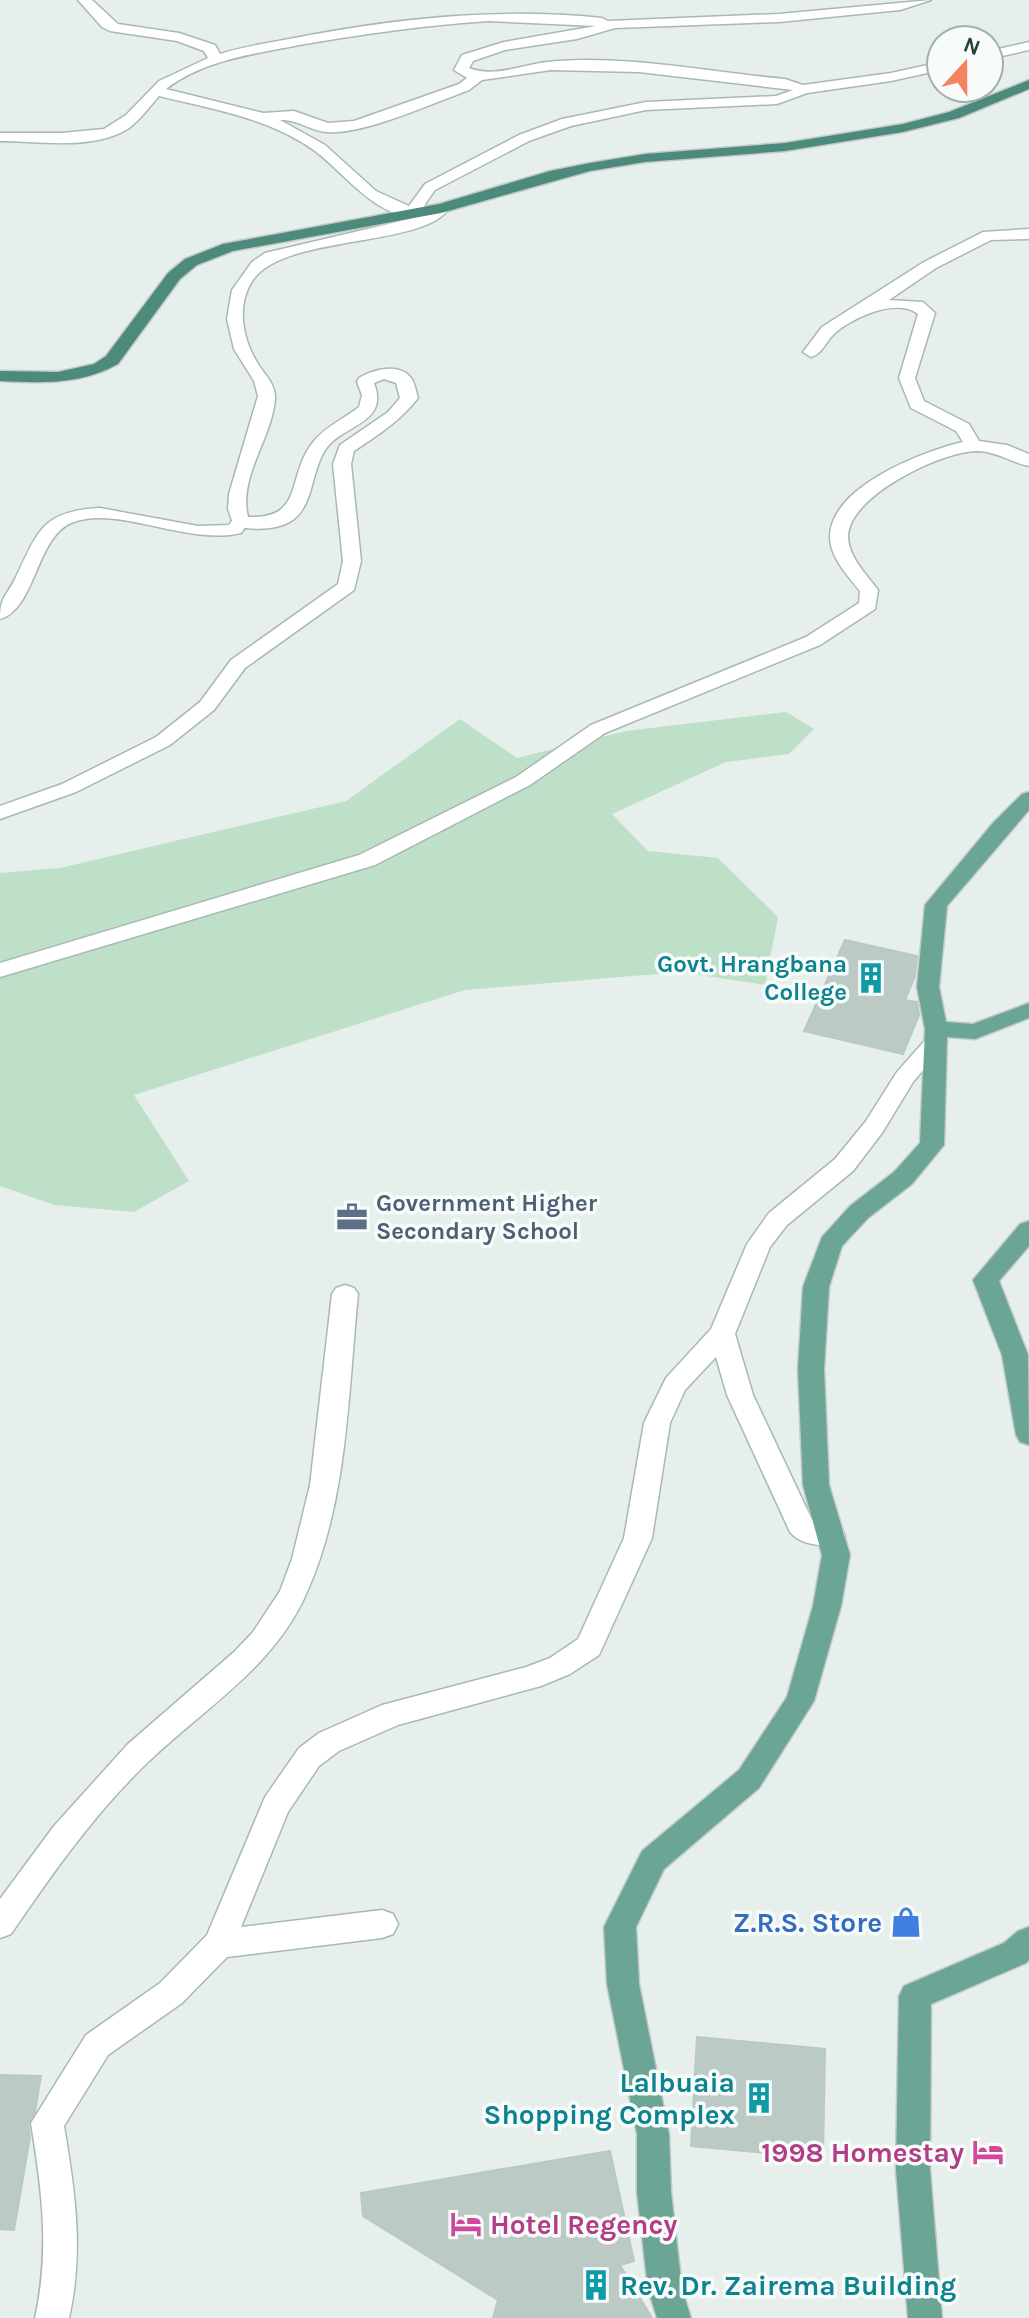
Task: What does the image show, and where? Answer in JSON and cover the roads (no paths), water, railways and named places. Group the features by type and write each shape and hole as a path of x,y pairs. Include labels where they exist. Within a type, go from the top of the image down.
{"highway":[{"path":"0,376 61,376 82,374 103,367 112,360 168,283 191,262 267,238 441,208 555,174 590,167 645,158 785,147 932,122 1029,84"}],"main road":[{"path":"674,2318 665,2289 654,2192 653,2134 623,1984 620,1927 653,1860 749,1779 800,1701 827,1606 836,1555 816,1485 811,1369 816,1287 831,1243 859,1212 903,1178 932,1145 936,1036 928,987 936,905 1029,797"},
{"path":"936,1036 975,1032 1029,1010"},
{"path":"1029,1230 986,1280 1015,1355 1029,1435"},
{"path":"925,2318 913,2170 915,1996 1015,1953 1029,1941"}],"street":[{"path":"85,0 107,24 115,28 179,37 210,48 216,60"},
{"path":"0,137 77,136 115,129 136,115 156,91 180,74 216,60 348,32 405,24 531,19 613,24 779,18 900,6 924,0"},
{"path":"613,24 595,32 522,41 488,49 467,58 461,70 478,76 525,68 602,65 785,83 802,89 925,70"},
{"path":"1005,51 1029,46"},
{"path":"263,117 294,115 327,128 356,125 464,87 478,76"},
{"path":"156,91 263,117 320,148 371,194 414,212 430,187 524,138 567,122 646,106 777,100 799,93 802,89"},
{"path":"240,522 236,513 242,478 267,400 264,380 250,365 238,332 236,300 245,276 271,256 415,223 438,213 441,208"},
{"path":"811,352 828,330 930,265 988,235 1029,234"},
{"path":"871,304 917,305 927,313 907,378 917,404 963,428 974,446"},
{"path":"0,813 69,788 163,741 207,706 238,664 347,586 352,561 342,464 346,449 394,416 409,398 404,380 388,373 375,374 365,382 370,395 367,409 319,446 293,512 273,524 240,522"},
{"path":"0,970 367,860 523,781 598,729 813,641 868,605 869,590 850,567 839,537 843,517 856,502 937,452 974,446 1013,451 1029,461"},
{"path":"0,613 20,588 36,547 61,520 74,515 110,514 202,532 235,529 240,522"},
{"path":"52,2318 58,2297 64,2227 47,2123 97,2045 171,1993 219,1944 276,1806 309,1757 329,1742 392,1714 531,1678 560,1666 589,1647 638,1538 657,1423 675,1385 722,1334 759,1244 778,1219 844,1165 936,1036"},
{"path":"0,1924 85,1812 137,1754 197,1704 267,1636 292,1595 303,1568 323,1489 345,1294"},
{"path":"722,1334 740,1395 800,1524 805,1531 831,1536"},
{"path":"219,1944 382,1924"}],"place":[{"name":"Govt. Hrangbana College","path":"871,978"},
{"name":"Government Higher Secondary School","path":"352,1217"},
{"name":"Z.R.S. Store","path":"906,1922"},
{"name":"Lalbuaia Shopping Complex","path":"759,2098"},
{"name":"1998 Homestay","path":"988,2152"},
{"name":"Hotel Regency","path":"466,2224"},
{"name":"Rev. Dr. Zairema Building","path":"596,2285"}]}
